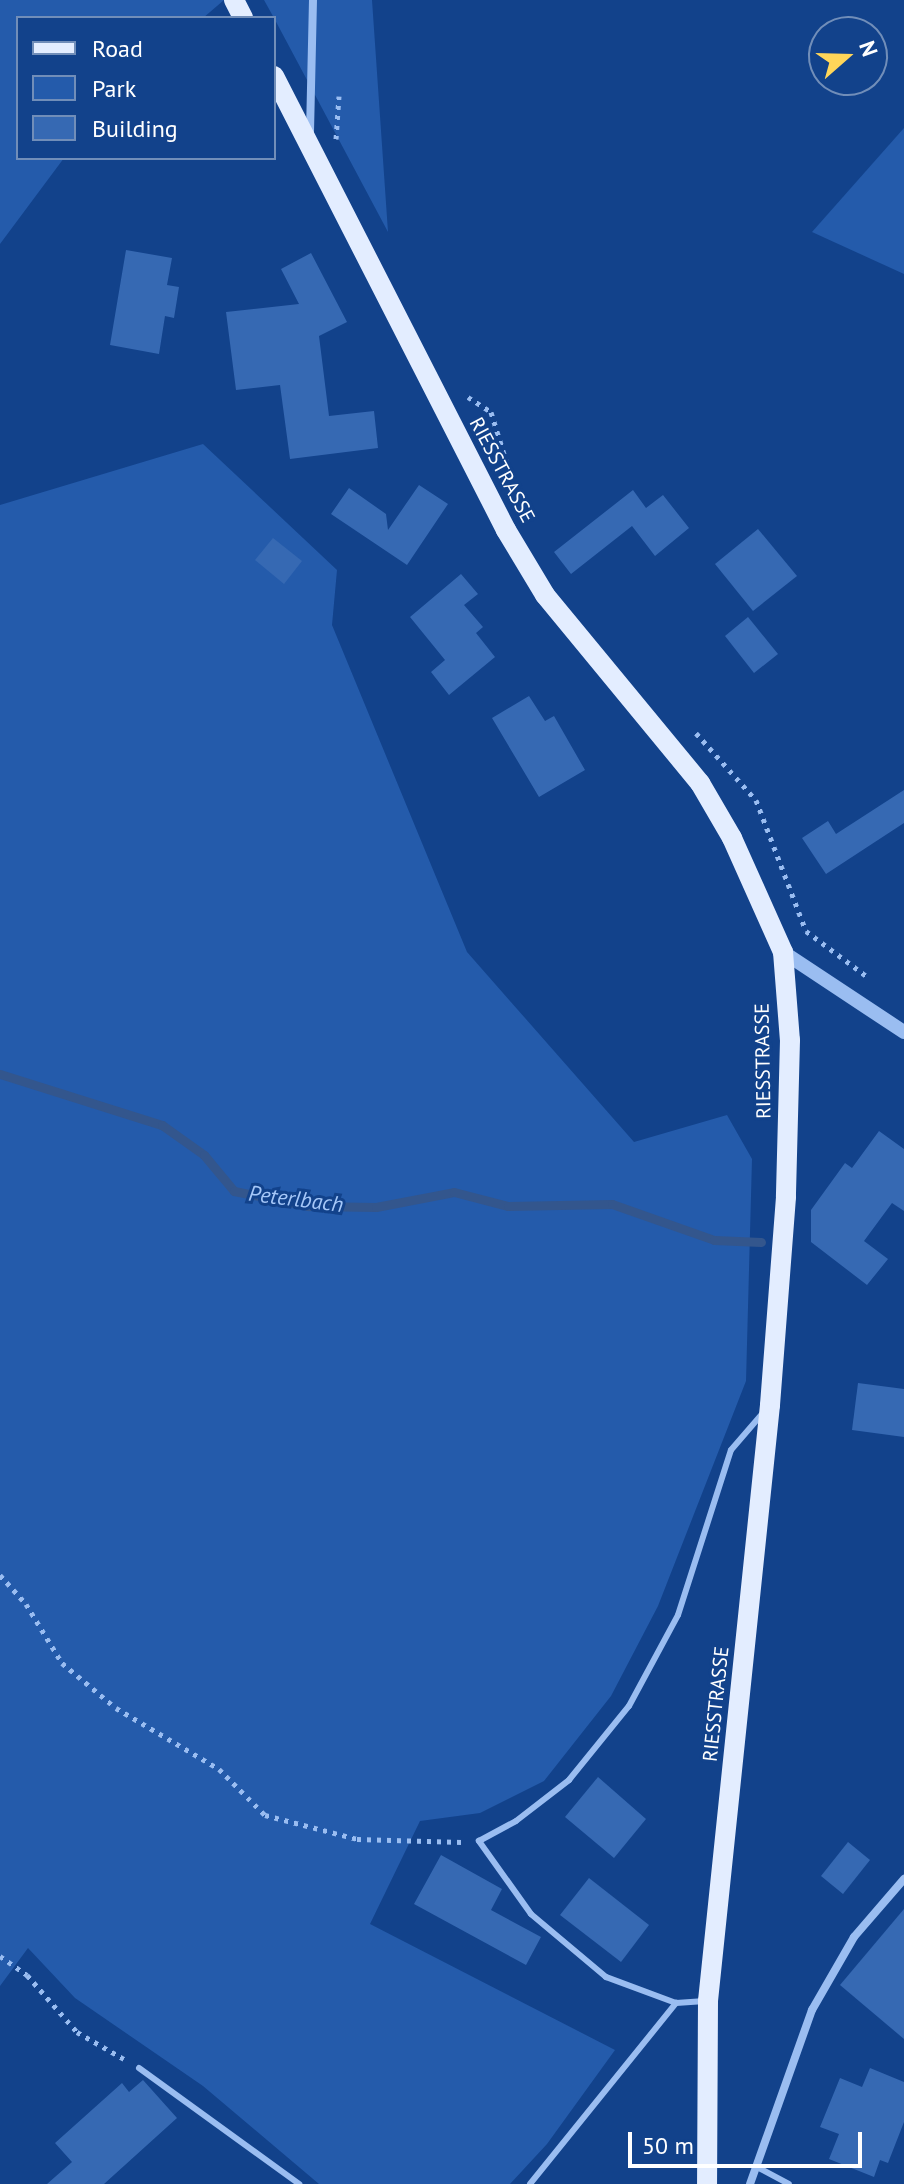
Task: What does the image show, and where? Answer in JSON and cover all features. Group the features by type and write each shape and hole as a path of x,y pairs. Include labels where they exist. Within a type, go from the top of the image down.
{"main road":[{"name":"RIESSTRASSE","path":"276,80 514,543 554,607 700,783 732,838 783,952 790,1040 786,1197 770,1405 708,2001 707,2184"}],"street":[{"path":"310,149 313,0"},
{"path":"783,952 904,1032"},
{"path":"750,2184 812,2010 854,1937 904,1879"}],"lane":[{"path":"708,2001 676,2003 606,1977 531,1914 479,1841 516,1821 569,1780 629,1706 678,1615 731,1450 770,1405"},
{"path":"530,2184 676,2003"},
{"path":"139,2068 299,2184"},
{"path":"757,2167 789,2184"}],"path":[{"path":"334,154 339,96"},
{"path":"461,393 491,412 514,488"},
{"path":"692,730 756,800 774,834 806,931 881,987"},
{"path":"0,1575 26,1604 62,1663 116,1708 219,1769 265,1815 357,1839 479,1841"},
{"path":"0,1956 27,1975 77,2032 139,2068"}],"green space":[{"path":"0,0 224,0 205,16 16,16 16,160 63,160 0,244"},
{"path":"264,0 372,0 388,232 276,22 276,16 273,16"},
{"path":"904,128 904,274 812,232"},
{"path":"203,444 337,570 332,625 467,952 634,1142 727,1115 752,1159 746,1381 658,1606 611,1696 544,1781 480,1813 420,1821 370,1924 615,2050 547,2144 510,2184 319,2184 203,2086 75,1998 28,1948 0,1986 0,505"}],"building":[{"path":"126,250 172,258 167,285 179,287 174,318 165,316 159,354 110,345"},
{"path":"311,253 347,322 319,336 329,416 374,411 378,448 290,459 280,385 236,390 226,312 299,304 281,269"},
{"path":"419,485 448,504 407,565 331,514 349,488 386,514 388,530"},
{"path":"633,490 646,508 663,495 689,528 655,556 632,526 571,574 554,552"},
{"path":"758,529 797,576 753,611 715,564"},
{"path":"273,538 302,561 284,584 255,560"},
{"path":"461,574 478,594 464,605 483,627 476,633 495,657 449,695 431,672 445,660 410,617"},
{"path":"748,617 778,654 754,673 725,636"},
{"path":"529,696 545,721 554,716 585,770 539,797 492,718"},
{"path":"904,790 904,823 826,874 802,838 828,821 836,834"},
{"path":"879,1131 904,1149 904,1211 892,1203 864,1241 888,1259 867,1285 811,1242 811,1210 845,1163 852,1168"},
{"path":"858,1383 904,1389 904,1437 852,1430"},
{"path":"598,1777 646,1819 614,1858 565,1817"},
{"path":"848,1842 870,1860 843,1894 821,1876"},
{"path":"441,1855 502,1889 491,1910 541,1937 526,1965 414,1904"},
{"path":"589,1878 649,1925 621,1962 560,1915"},
{"path":"904,1909 904,2039 840,1985"},
{"path":"870,2068 904,2082 904,2122 888,2163 880,2160 874,2177 829,2159 839,2134 820,2127 840,2078 862,2087"},
{"path":"143,2080 177,2118 104,2184 47,2184 72,2162 55,2143 122,2083 129,2092"}],"waterway":[{"name":"Peterlbach","path":"0,1074 162,1125 204,1155 234,1191 308,1206 376,1207 454,1192 508,1206 612,1204 714,1240 761,1242"}]}
